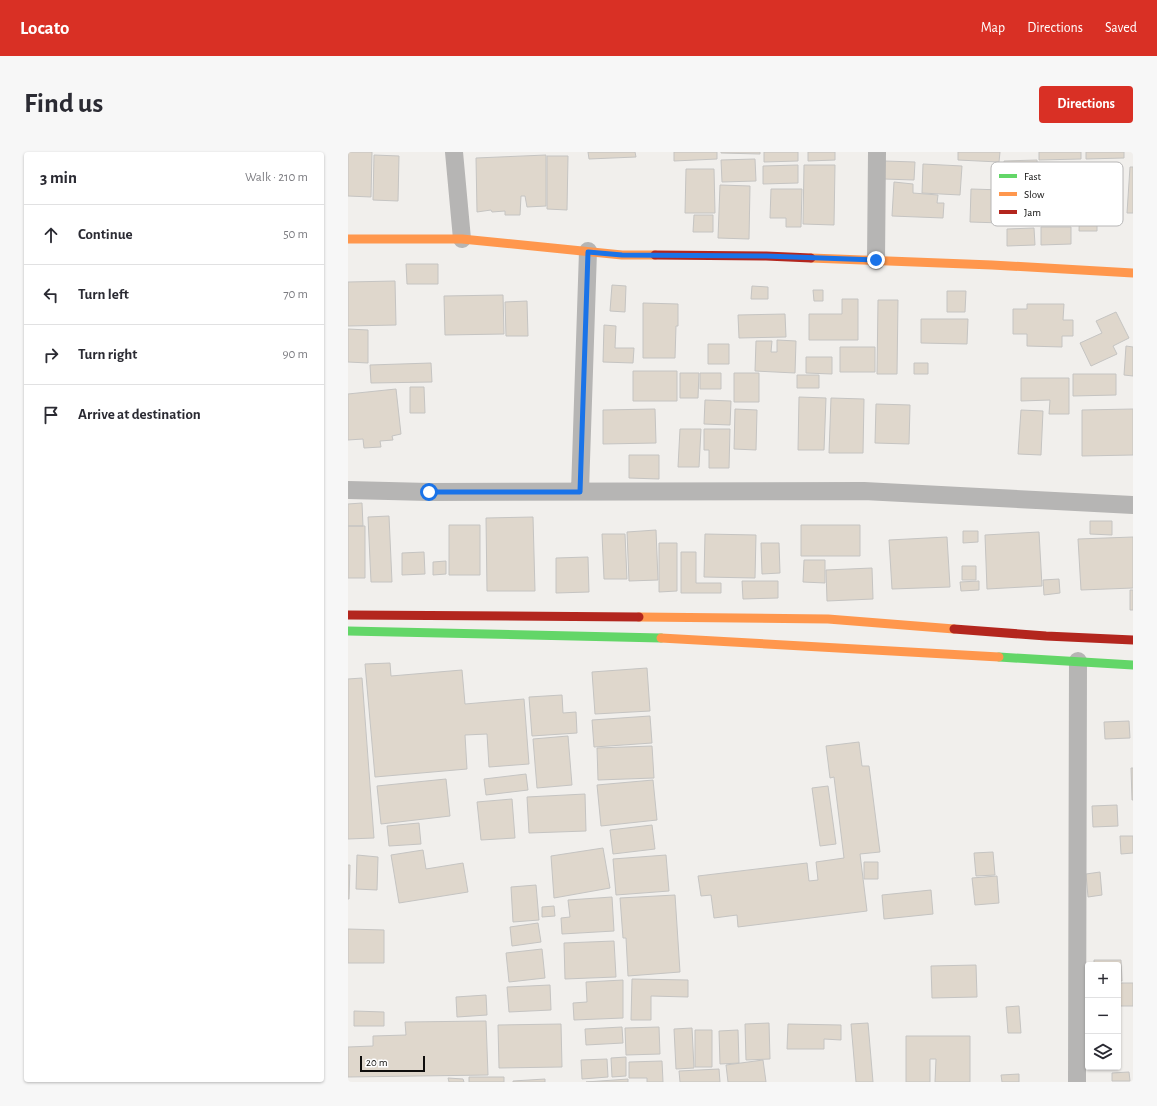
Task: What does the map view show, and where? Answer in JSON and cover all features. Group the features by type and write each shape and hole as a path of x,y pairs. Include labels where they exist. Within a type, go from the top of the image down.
{"street":[{"path":"454,152 462,239"},
{"path":"876,260 877,152"},
{"path":"348,239 462,239 622,255 766,256 1133,273"},
{"path":"580,492 588,252"},
{"path":"348,490 429,492 864,491 1133,505"},
{"path":"348,615 828,619 1046,636 1133,640"},
{"path":"348,632 684,638 1133,665"},
{"path":"1077,1082 1078,661"}],"building":[{"path":"348,152 372,152 371,197 348,196"},
{"path":"588,152 635,152 636,157 589,159"},
{"path":"674,152 717,152 717,159 674,161"},
{"path":"760,152 760,154 721,153"},
{"path":"764,152 798,152 798,161 764,162"},
{"path":"808,152 835,152 835,160 808,161"},
{"path":"958,152 1000,152 999,162 958,160"},
{"path":"1039,152 1081,152 1081,159 1039,160"},
{"path":"1086,152 1124,152 1124,158 1086,159"},
{"path":"374,155 399,156 398,201 373,200"},
{"path":"546,155 546,206 527,207 525,196 521,196 520,215 505,215 505,211 492,212 491,210 477,212 476,158"},
{"path":"547,156 568,156 567,210 547,209"},
{"path":"755,159 756,181 722,182 721,160"},
{"path":"1037,160 1037,162 1004,162"},
{"path":"885,161 915,162 914,180 884,179"},
{"path":"923,164 962,166 960,195 922,193"},
{"path":"798,165 798,183 763,184 763,166"},
{"path":"804,165 835,165 834,225 803,224"},
{"path":"1130,167 1133,167 1133,213 1127,213"},
{"path":"686,169 714,169 715,213 685,213"},
{"path":"894,182 913,184 913,193 938,195 937,203 944,203 943,218 892,216"},
{"path":"720,185 750,186 749,239 718,238"},
{"path":"771,189 802,189 801,227 786,227 786,218 770,218"},
{"path":"971,189 991,190 991,223 970,222"},
{"path":"694,215 713,215 713,232 693,232"},
{"path":"1079,226 1097,226 1097,231 1079,231"},
{"path":"1041,227 1071,227 1071,244 1041,245"},
{"path":"1034,228 1035,245 1007,246 1007,229"},
{"path":"406,264 438,264 438,284 407,284"},
{"path":"395,281 396,325 348,326 348,282"},
{"path":"612,285 626,286 625,312 610,311"},
{"path":"752,286 768,287 768,299 751,299"},
{"path":"813,290 823,290 823,301 814,301"},
{"path":"947,291 966,291 965,312 947,312"},
{"path":"503,295 504,334 445,335 444,296"},
{"path":"842,299 858,299 858,340 809,340 809,314 842,314"},
{"path":"878,300 898,300 897,374 877,374"},
{"path":"527,301 528,336 506,336 505,302"},
{"path":"643,303 678,304 678,326 676,326 675,358 643,358"},
{"path":"1027,304 1064,304 1063,320 1073,320 1073,336 1062,336 1062,347 1027,346 1027,334 1013,334 1013,309 1027,309"},
{"path":"1116,312 1129,338 1113,346 1117,354 1091,366 1080,343 1102,333 1096,321"},
{"path":"785,314 786,337 739,338 738,315"},
{"path":"921,319 968,319 967,344 921,343"},
{"path":"604,325 616,326 615,348 634,348 633,363 603,362"},
{"path":"348,329 368,330 368,363 348,362"},
{"path":"777,340 796,341 795,373 755,371 756,341 772,341 771,352 777,352"},
{"path":"708,344 729,344 729,364 708,364"},
{"path":"1126,346 1133,347 1133,376 1124,375"},
{"path":"840,347 875,347 875,372 840,372"},
{"path":"806,357 832,357 832,374 806,373"},
{"path":"431,363 432,382 371,383 370,365"},
{"path":"914,363 928,363 928,374 914,374"},
{"path":"633,371 677,371 677,401 633,401"},
{"path":"680,373 699,373 698,398 680,398"},
{"path":"700,373 721,373 721,389 700,389"},
{"path":"734,373 759,373 759,402 734,402"},
{"path":"1073,374 1116,374 1116,395 1073,396"},
{"path":"797,375 819,375 819,388 797,388"},
{"path":"1021,378 1069,378 1069,414 1049,414 1050,400 1021,401"},
{"path":"410,387 424,387 425,413 410,413"},
{"path":"396,389 401,434 392,436 393,440 380,441 381,447 364,448 363,439 348,440 348,394"},
{"path":"799,397 826,398 824,450 798,450"},
{"path":"831,398 864,399 863,453 829,453"},
{"path":"705,400 731,401 730,425 704,424"},
{"path":"876,404 910,405 909,444 875,443"},
{"path":"655,409 656,443 603,444 603,410"},
{"path":"735,409 757,410 756,450 734,449"},
{"path":"1133,409 1133,455 1082,456 1082,410"},
{"path":"1021,410 1043,411 1041,455 1018,454"},
{"path":"680,429 701,429 699,467 678,467"},
{"path":"704,429 730,429 729,468 709,468 709,450 704,450"},
{"path":"629,455 659,455 659,479 629,478"},
{"path":"362,503 363,526 348,526 348,504"},
{"path":"389,516 392,582 371,582 368,517"},
{"path":"533,517 535,591 487,591 486,518"},
{"path":"1090,521 1112,521 1112,535 1090,534"},
{"path":"449,525 480,525 480,575 449,575"},
{"path":"801,525 860,525 860,556 801,556"},
{"path":"348,526 365,526 365,578 348,578"},
{"path":"656,530 658,580 629,581 627,532"},
{"path":"963,531 978,531 978,542 963,543"},
{"path":"1039,532 1042,586 987,589 985,535"},
{"path":"602,534 625,534 627,579 604,579"},
{"path":"705,534 756,535 755,578 704,577"},
{"path":"947,537 950,587 892,589 889,540"},
{"path":"1133,537 1133,588 1081,590 1078,539"},
{"path":"659,543 677,543 677,591 659,592"},
{"path":"761,543 779,543 780,573 762,574"},
{"path":"424,552 425,574 402,575 402,553"},
{"path":"681,552 696,552 696,583 721,583 721,593 681,593"},
{"path":"588,557 589,592 556,593 556,558"},
{"path":"804,560 825,560 825,583 803,582"},
{"path":"446,561 446,574 433,575 433,562"},
{"path":"962,566 976,566 976,580 962,580"},
{"path":"872,568 873,599 827,601 826,570"},
{"path":"1059,579 1060,593 1044,595 1043,580"},
{"path":"742,581 778,581 778,598 743,599"},
{"path":"979,581 979,590 961,591 960,582"},
{"path":"1130,590 1133,590 1133,610 1130,610"},
{"path":"390,663 391,676 462,670 465,704 524,699 529,764 489,767 487,734 465,735 467,769 375,777 365,664"},
{"path":"647,668 650,711 595,714 592,672"},
{"path":"362,678 374,838 348,839 348,679"},
{"path":"562,695 563,713 576,712 577,733 532,736 529,697"},
{"path":"650,716 652,743 594,747 592,720"},
{"path":"1129,721 1130,738 1105,739 1104,722"},
{"path":"568,736 572,785 537,788 533,739"},
{"path":"859,742 862,766 869,766 880,852 860,854 867,911 738,927 737,915 714,918 711,895 701,896 698,876 807,863 809,881 818,880 816,862 844,858 834,777 830,778 826,746"},
{"path":"652,746 654,778 598,780 597,748"},
{"path":"1131,768 1133,768 1133,800 1132,800"},
{"path":"526,774 528,790 486,795 484,779"},
{"path":"446,779 450,816 381,824 377,786"},
{"path":"653,780 657,820 601,826 597,785"},
{"path":"828,786 836,844 820,846 812,788"},
{"path":"585,794 586,831 529,833 527,797"},
{"path":"512,799 515,838 481,840 477,802"},
{"path":"1117,805 1118,826 1093,827 1092,806"},
{"path":"419,823 421,844 389,846 387,826"},
{"path":"652,825 655,849 613,854 610,830"},
{"path":"1120,836 1133,836 1133,853 1121,854"},
{"path":"603,848 610,888 554,898 551,856"},
{"path":"423,850 426,869 463,863 468,892 399,903 391,855"},
{"path":"993,852 995,875 976,876 974,853"},
{"path":"357,855 378,857 377,890 356,889"},
{"path":"666,855 669,891 616,895 613,859"},
{"path":"864,862 878,862 878,879 864,879"},
{"path":"348,865 350,865 349,899 348,899"},
{"path":"1100,872 1102,895 1088,897 1086,874"},
{"path":"997,876 999,903 975,905 972,878"},
{"path":"536,885 539,920 513,922 511,887"},
{"path":"931,890 933,914 884,919 882,895"},
{"path":"675,895 680,972 628,976 626,938 623,938 620,898"},
{"path":"612,897 614,931 562,934 561,918 570,917 568,900"},
{"path":"554,906 555,916 542,917 542,907"},
{"path":"538,923 541,942 512,946 510,927"},
{"path":"348,929 384,930 384,963 348,963"},
{"path":"614,941 616,977 565,979 564,943"},
{"path":"542,949 545,978 509,982 506,953"},
{"path":"1094,960 1121,960 1122,981 1121,962 1094,962"},
{"path":"976,965 977,997 932,998 931,966"},
{"path":"632,979 688,980 688,997 651,996 651,1020 631,1020"},
{"path":"623,980 623,1018 574,1020 573,1003 587,1002 586,982"},
{"path":"1121,983 1133,983 1133,1006 1121,1006"},
{"path":"550,985 551,1010 509,1012 507,987"},
{"path":"486,995 487,1015 457,1017 456,997"},
{"path":"1019,1006 1021,1033 1008,1033 1006,1007"},
{"path":"354,1011 384,1012 384,1026 354,1026"},
{"path":"486,1021 488,1075 348,1077 348,1047 373,1046 373,1036 406,1035 405,1022"},
{"path":"769,1023 770,1059 746,1060 745,1024"},
{"path":"868,1023 873,1082 856,1082 851,1024"},
{"path":"561,1024 562,1067 499,1068 498,1025"},
{"path":"788,1024 841,1025 841,1040 824,1039 824,1049 787,1049"},
{"path":"622,1027 623,1043 586,1045 585,1029"},
{"path":"659,1027 660,1054 626,1055 625,1028"},
{"path":"692,1028 694,1068 676,1069 674,1029"},
{"path":"695,1030 712,1030 712,1067 695,1067"},
{"path":"738,1030 739,1063 720,1064 719,1031"},
{"path":"906,1036 970,1036 970,1082 935,1082 936,1059 930,1059 930,1082 906,1082"},
{"path":"626,1057 626,1076 612,1077 611,1058"},
{"path":"607,1059 608,1077 582,1079 581,1060"},
{"path":"763,1060 766,1082 728,1082 726,1065"},
{"path":"662,1061 663,1082 647,1082 647,1078 629,1078 629,1062"},
{"path":"719,1069 720,1082 680,1082 679,1071"},
{"path":"1129,1072 1130,1081 1112,1081 1112,1073"},
{"path":"1019,1074 1019,1082 1002,1082 1001,1075"},
{"path":"469,1077 504,1077 504,1082 469,1082"},
{"path":"448,1078 463,1079 464,1082 449,1082"},
{"path":"545,1079 545,1082 513,1082 513,1081"},
{"path":"628,1079 628,1082 586,1082"}],"traffic: fast":[{"path":"348,631 661,638"},
{"path":"999,657 1133,665"}],"traffic: slow":[{"path":"348,239 462,239 622,255 655,255"},
{"path":"811,258 992,265 1133,273"},
{"path":"639,617 828,619 954,629"},
{"path":"661,638 999,657"}],"traffic: jam":[{"path":"655,255 811,258"},
{"path":"348,615 639,617"},
{"path":"954,629 1046,636 1133,640"}],"route":[{"path":"429,492 580,492 588,252 622,255 766,256 876,260"}]}
